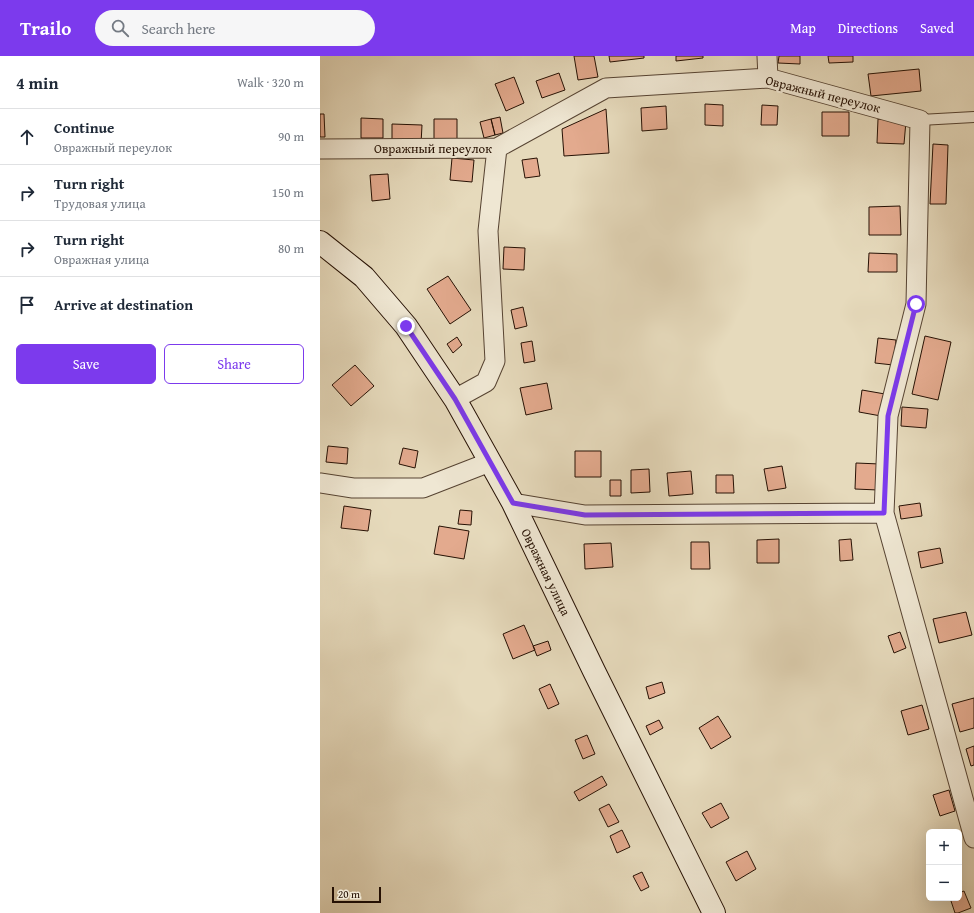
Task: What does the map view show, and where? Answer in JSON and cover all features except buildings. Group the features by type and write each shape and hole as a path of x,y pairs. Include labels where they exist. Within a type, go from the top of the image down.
{"street":[{"path":"767,56 768,78"},
{"name":"Овражный переулок","path":"320,149 497,148 606,88 768,78 920,120"},
{"path":"920,120 916,304 888,416 884,513 974,838"},
{"path":"455,399 486,382 495,361 488,231 497,148"},
{"name":"Овражная улица","path":"320,242 364,277 406,326 455,399 513,503 594,671 714,913"},
{"path":"320,483 354,488 423,488 490,462"},
{"path":"513,503 585,515 884,513"}],"lane":[{"path":"920,120 974,117"}],"route":[{"path":"406,326 455,399 513,503 585,515 884,513 888,416 916,304"}]}
